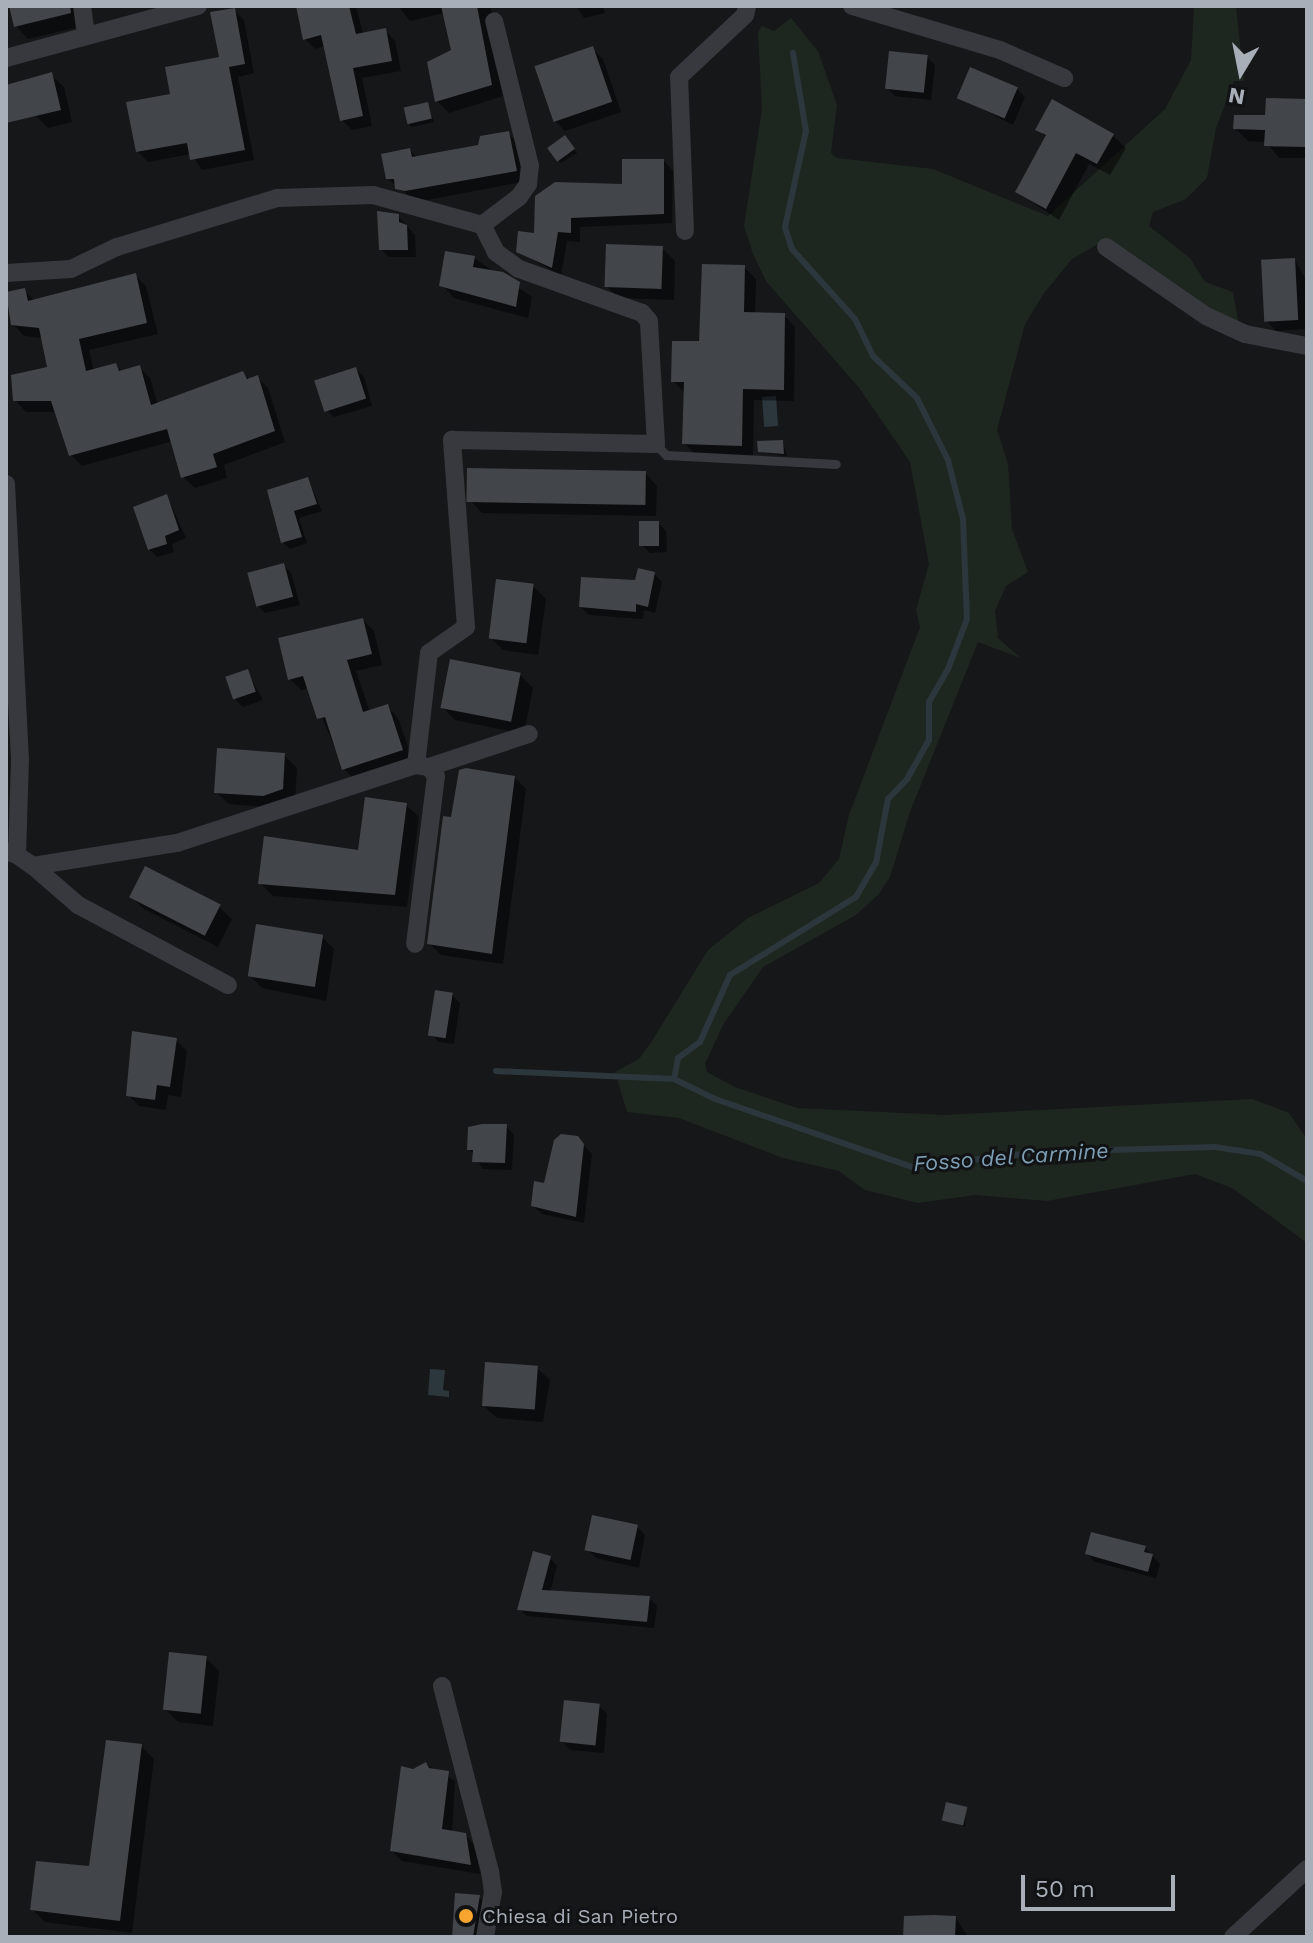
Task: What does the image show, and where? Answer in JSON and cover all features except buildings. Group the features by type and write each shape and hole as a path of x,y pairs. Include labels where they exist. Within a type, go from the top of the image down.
{"street":[{"path":"82,6 86,36"},
{"path":"6,58 198,6"},
{"path":"685,231 679,77 745,15 747,6"},
{"path":"852,6 1000,50 1064,78"},
{"path":"482,225 519,197 528,184 530,166 494,21"},
{"path":"6,273 71,269 117,247 277,198 373,195 482,225 506,261 642,313 649,321 656,444 452,440 466,627 429,653 422,766"},
{"path":"1106,247 1206,316 1257,337 1307,346"},
{"path":"6,484 20,712 19,858"},
{"path":"19,858 177,843 529,734"},
{"path":"415,944 436,776 422,766"},
{"path":"19,858 78,905 228,985"},
{"path":"442,1686 490,1871 493,1892 485,1937"},
{"path":"1233,1937 1307,1869"}],"lane":[{"path":"656,444 666,455 836,464"}],"shaded area":[{"path":"1194,6 1236,6 1244,81 1234,81 1216,128 1207,178 1186,199 1153,212 1149,226 1190,258 1205,282 1233,292 1239,326 1100,243 1072,259 1044,293 1025,324 997,430 1008,464 1012,529 1028,572 1006,586 995,611 998,638 1021,658 978,642 910,812 890,877 879,894 856,915 763,967 723,1025 705,1064 707,1072 735,1087 797,1108 945,1115 1252,1099 1289,1113 1307,1139 1307,1243 1232,1188 1195,1174 1047,1201 975,1195 918,1203 865,1190 839,1171 783,1158 679,1118 627,1112 615,1072 639,1059 708,950 748,918 819,883 839,859 849,815 920,627 916,610 929,564 910,462 860,389 766,281 744,226 762,109 758,32 762,26 774,31 791,18 818,51 837,105 831,153 837,158 933,169 1048,216 1165,109 1191,60"},
{"path":"776,396 778,426 764,427 762,397"},
{"path":"430,1369 445,1370 443,1390 449,1391 449,1397 428,1395"}],"waterway":[{"path":"674,1079 678,1058 700,1042 730,975 856,897 876,863 888,799 907,779 929,740 929,702 948,669 967,619 963,519 948,460 917,398 873,356 855,319 792,249 785,227 806,131 793,53"},
{"name":"Fosso del Carmine","path":"496,1071 674,1079 715,1099 913,1167 1038,1152 1215,1147 1261,1154 1307,1181"}],"place":[{"name":"Chiesa di San Pietro","path":"466,1916"}]}
